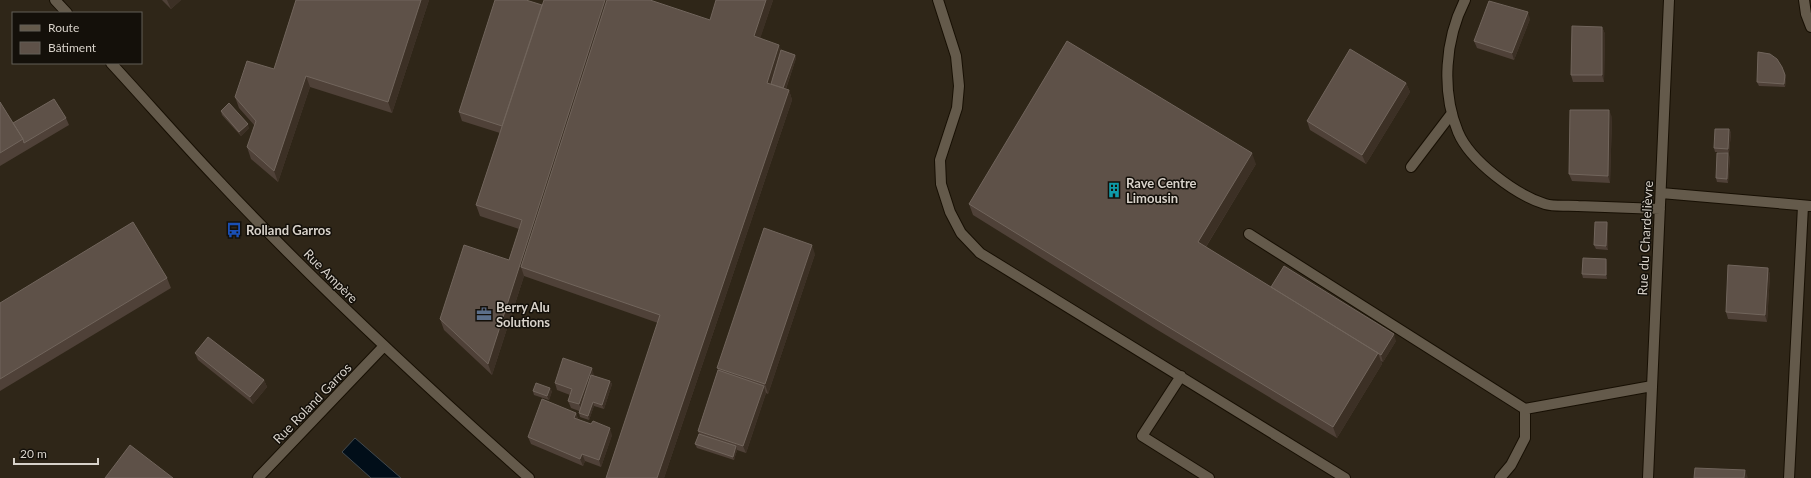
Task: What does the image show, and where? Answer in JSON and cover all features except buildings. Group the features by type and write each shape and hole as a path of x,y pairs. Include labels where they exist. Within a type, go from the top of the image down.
{"street":[{"path":"55,0 66,12"},
{"path":"938,0 956,56 959,86 957,108 940,160 941,184 950,212 961,233 980,253 1345,478"},
{"name":"Rue du Chardelièvre","path":"1648,478 1669,0"},
{"path":"1804,0 1806,14 1811,27"},
{"path":"1460,3 1451,34 1448,63 1449,99 1458,133 1474,156 1497,177 1526,197 1547,205 1660,209"},
{"name":"Rue Ampère","path":"112,64 216,178 340,303 443,402 529,478"},
{"path":"1411,167 1452,113"},
{"path":"1661,193 1807,206 1789,478"},
{"path":"1249,234 1525,409 1652,386"},
{"name":"Rue Roland Garros","path":"258,478 384,346"},
{"path":"1180,376 1142,436 1209,478"},
{"path":"1500,478 1511,465 1525,438 1525,409"}],"shaded area":[{"path":"355,438 401,478 371,478 342,452"}],"place":[{"name":"Rave Centre Limousin","path":"1114,190"},
{"name":"Rolland Garros","path":"234,230"},
{"name":"Berry Alu Solutions","path":"484,314"}]}
